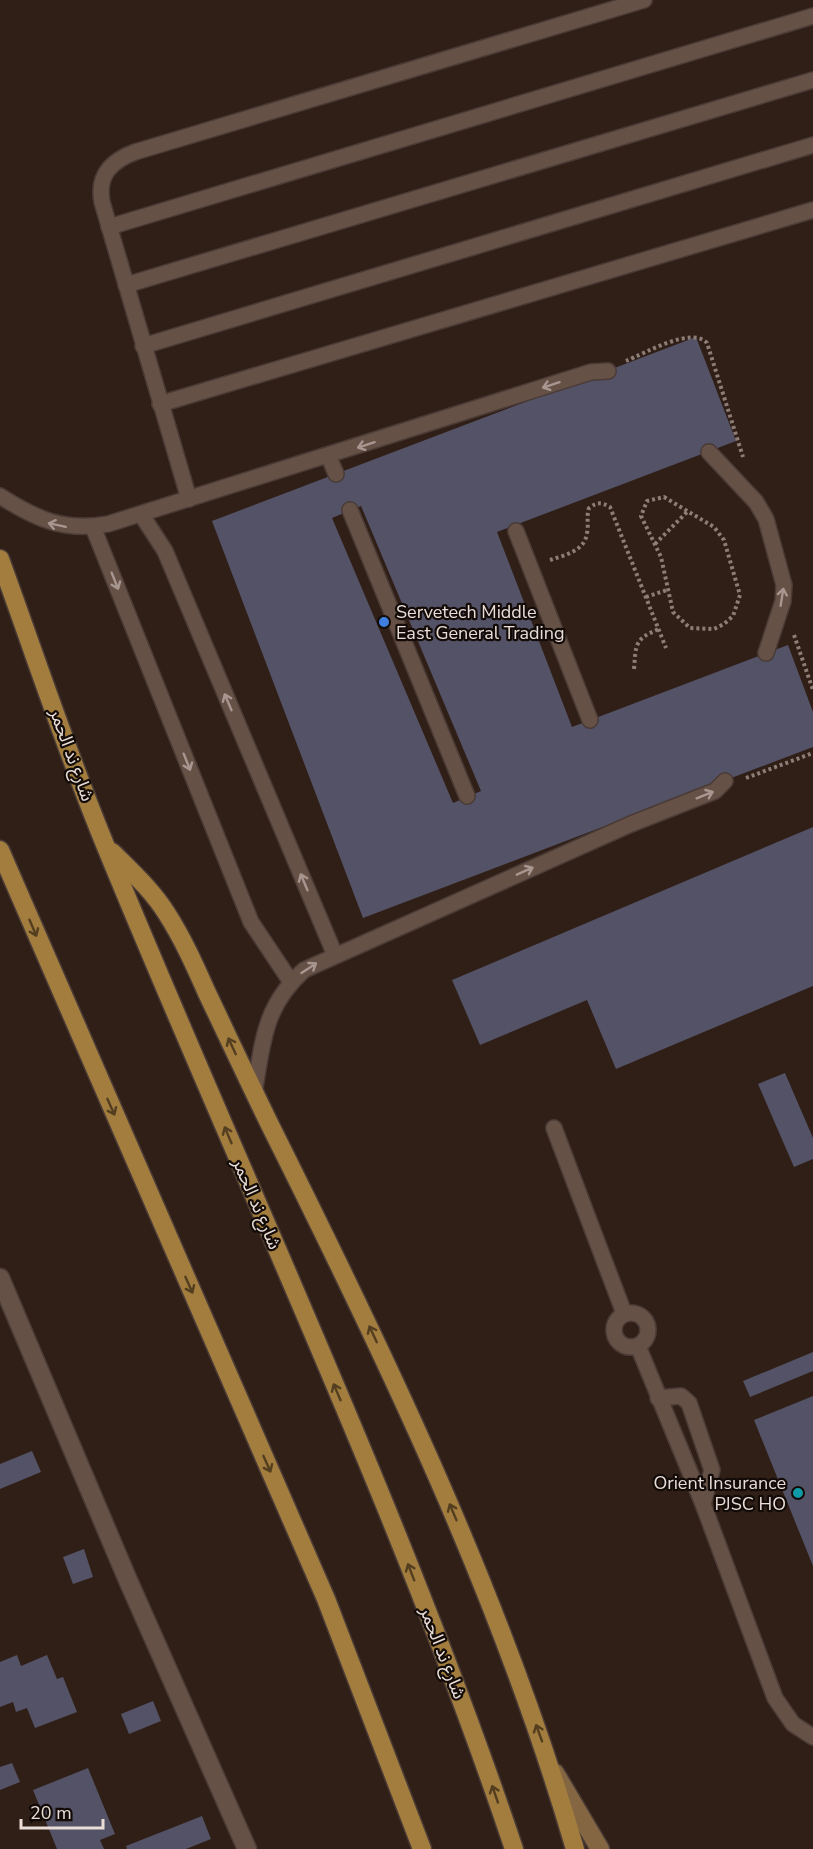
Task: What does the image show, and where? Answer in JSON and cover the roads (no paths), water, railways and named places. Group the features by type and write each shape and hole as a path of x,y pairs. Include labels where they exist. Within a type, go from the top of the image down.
{"main road":[{"name":"شارع ند الحمر","path":"0,559 105,844 389,1516 455,1683 514,1849"},
{"path":"105,844 149,889 167,913 182,939 254,1093 348,1280 428,1453 492,1603 550,1765 575,1849"},
{"path":"0,850 5,869 326,1599 422,1849"}],"street":[{"path":"0,1278 127,1578 247,1849"},
{"path":"550,1765 600,1849"}],"lane":[{"path":"189,499 102,202 101,184 109,167 126,156 644,0"},
{"path":"109,227 813,16"},
{"path":"126,285 813,80"},
{"path":"143,346 813,145"},
{"path":"160,404 813,210"},
{"path":"0,496 44,522 77,528 93,527 329,457 605,371"},
{"path":"709,452 760,507 766,519 782,578 783,600 766,653"},
{"path":"329,457 336,474"},
{"path":"350,510 468,796"},
{"path":"141,514 165,551 335,955"},
{"path":"93,527 251,922 291,982"},
{"path":"516,531 590,720"},
{"path":"254,1093 266,1024 281,994 304,970 499,874 724,784"},
{"path":"554,1128 624,1313"},
{"path":"633,1312 641,1315 647,1323 648,1331 645,1340 638,1346 628,1347 620,1344 614,1336 613,1327 616,1319 624,1313 633,1312"},
{"path":"638,1346 703,1504 775,1698 793,1724 813,1737"},
{"path":"658,1398 681,1396 689,1403 712,1470 703,1504"}],"place":[{"name":"Servetech Middle East General Trading","path":"384,622"},
{"name":"Orient Insurance PJSC HO","path":"798,1493"}]}
